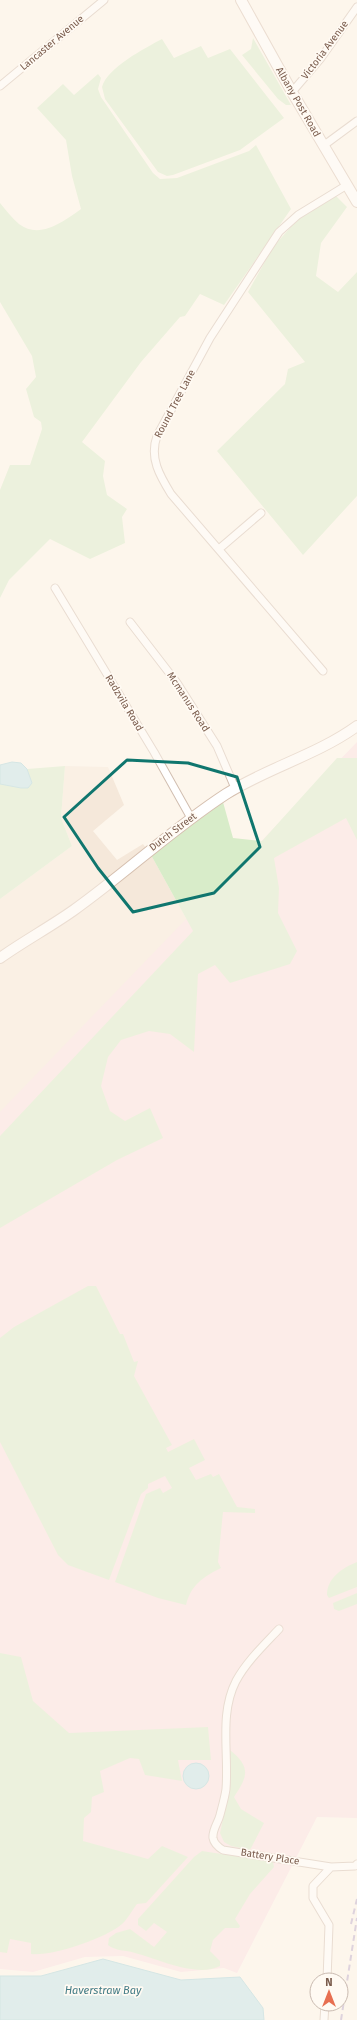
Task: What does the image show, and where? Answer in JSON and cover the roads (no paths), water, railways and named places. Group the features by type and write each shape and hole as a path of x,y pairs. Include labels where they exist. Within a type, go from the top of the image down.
{"street":[{"name":"Lancaster Avenue","path":"0,86 104,0"},
{"name":"Albany Post Road","path":"241,0 323,146 357,202"},
{"name":"Victoria Avenue","path":"292,92 321,58 357,7"},
{"path":"323,146 357,121"},
{"name":"Round Tree Lane","path":"323,671 171,494 159,475 154,454 154,446 157,436 210,338 280,232 298,215 347,185"},
{"path":"219,549 261,513"},
{"name":"Radzvila Road","path":"55,588 154,752 191,818"},
{"name":"Mcmanus Road","path":"130,622 177,683 216,746 236,788"},
{"name":"Dutch Street","path":"0,958 74,910 191,818 236,788 329,743 357,726"},
{"name":"Battery Place","path":"279,1629 250,1661 236,1680 230,1698 225,1736 226,1789 220,1816 213,1831 213,1840 218,1847 223,1850 331,1867 355,1866 357,1864"},
{"path":"327,1972 329,1925 316,1905 313,1893 316,1882 331,1867"}],"water":[{"path":"12,762 21,763 27,769 32,783 28,788 0,784 0,765"},
{"path":"196,1763 205,1767 209,1776 205,1785 196,1789 187,1785 183,1776 187,1767"},
{"name":"Haverstraw Bay","path":"103,1959 181,1980 240,1977 263,2008 264,2020 0,2020 0,1976 41,1976"}],"railway":[{"path":"351,1924 357,1899"},
{"path":"341,2020 357,1918"}]}
